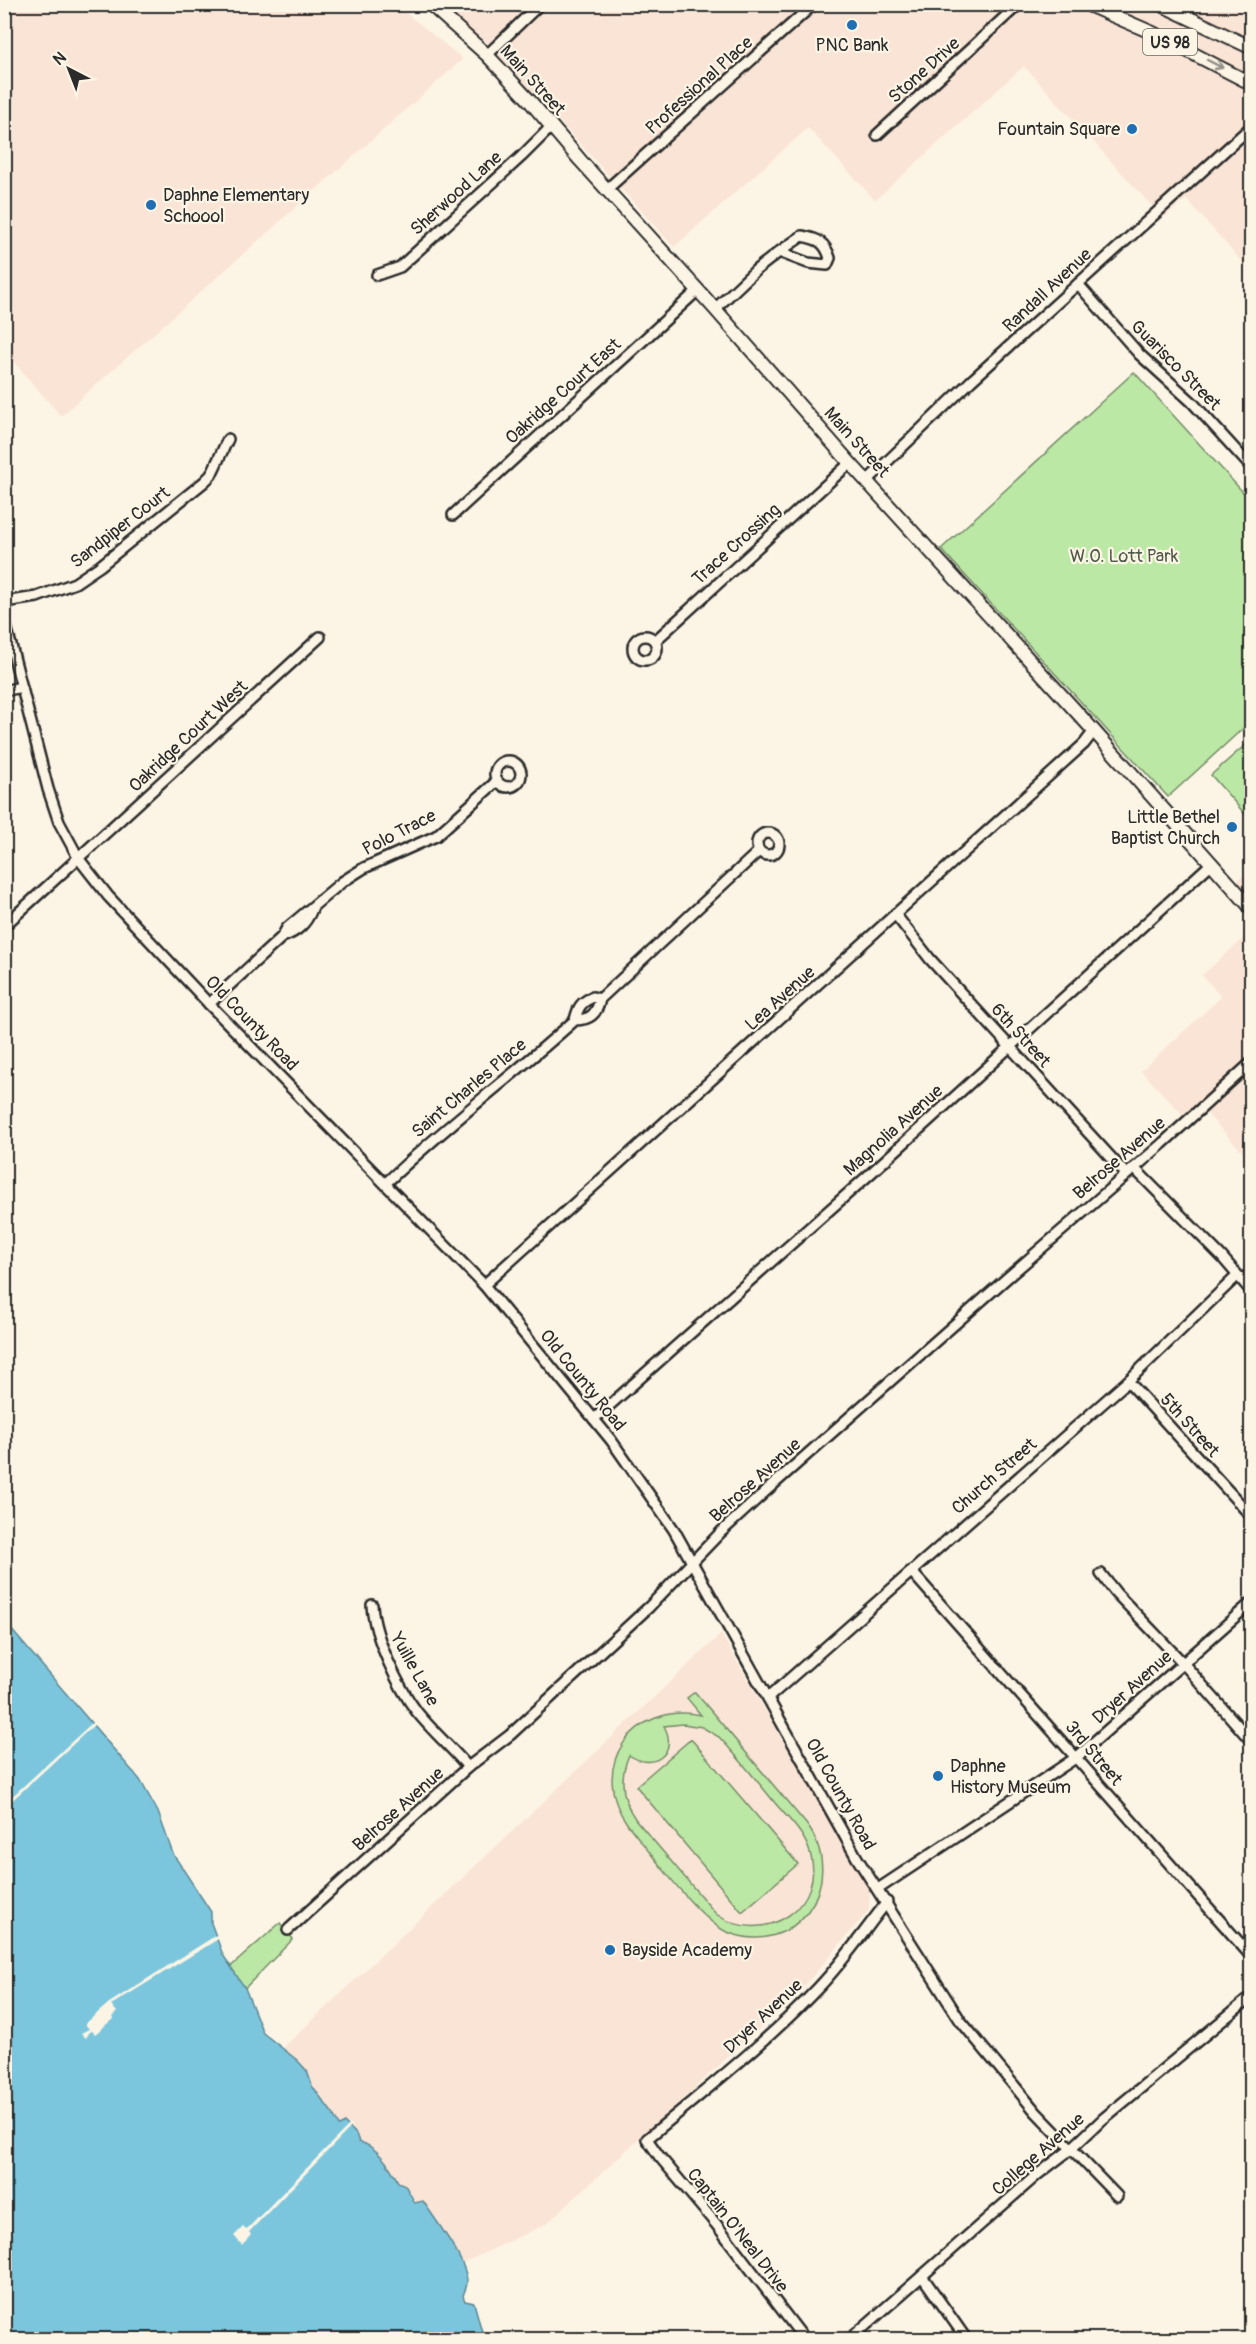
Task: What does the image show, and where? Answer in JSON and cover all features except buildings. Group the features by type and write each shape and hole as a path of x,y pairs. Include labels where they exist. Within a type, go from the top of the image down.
{"main road":[{"name":"Main Street","path":"430,4 487,55 1251,909"},
{"name":"US 98","path":"1086,4 1153,33 1251,84"},
{"name":"US 98","path":"1160,4 1251,48"}],"street":[{"path":"487,55 540,4"},
{"name":"Professional Place","path":"606,190 814,4"},
{"name":"Stone Drive","path":"877,135 1019,4"},
{"name":"Randall Avenue","path":"867,481 926,423 1251,126"},
{"name":"Sherwood Lane","path":"377,274 400,267 551,127"},
{"path":"715,309 756,270 779,252 802,236 820,240 830,258 827,265 808,263 779,252"},
{"name":"Guarisco Street","path":"1078,284 1139,354 1192,402 1251,468"},
{"name":"Oakridge Court East","path":"453,515 697,291"},
{"name":"Sandpiper Court","path":"4,602 57,591 75,583 100,566 204,482 211,475 228,439"},
{"name":"Trace Crossing","path":"655,641 850,463"},
{"name":"Old County Road","path":"4,618 59,822 79,859 108,896 209,1004 484,1285 594,1419 653,1499 693,1563 857,1858 964,2025 1018,2091 1117,2196"},
{"name":"Oakridge Court West","path":"4,926 320,637"},
{"path":"4,691 21,687"},
{"name":"Lea Avenue","path":"484,1285 1084,744 1094,731"},
{"name":"Polo Trace","path":"209,1004 282,937 287,928 342,882 364,868 436,836 497,781"},
{"name":"Saint Charles Place","path":"575,1020 584,1020 592,1016 598,1008 600,999 759,851"},
{"name":"Magnolia Avenue","path":"594,1419 1212,863"},
{"name":"6th Street","path":"895,914 930,959 1125,1174"},
{"name":"Saint Charles Place","path":"386,1183 437,1135 534,1057 575,1020 577,1008 583,1002 593,997 600,999"},
{"name":"Belrose Avenue","path":"288,1930 468,1767 510,1735 649,1608 721,1532 767,1490 1134,1168 1251,1062"},
{"path":"1134,1168 1222,1257 1251,1292"},
{"name":"Church Street","path":"769,1697 806,1667 912,1570 1128,1381 1237,1276"},
{"name":"5th Street","path":"1128,1381 1251,1517"},
{"name":"3rd Street","path":"912,1570 1251,1958"},
{"path":"1101,1574 1132,1611 1183,1663 1251,1742"},
{"name":"Dryer Avenue","path":"878,1889 1077,1757 1251,1602"},
{"name":"Yuille Lane","path":"372,1605 379,1639 409,1699 417,1711 468,1767"},
{"name":"Dryer Avenue","path":"647,2139 711,2086 798,2008 819,1987 887,1902"},
{"name":"College Avenue","path":"849,2340 1037,2175 1071,2149 1103,2119 1251,1996"},
{"name":"Captain O'Neal Drive","path":"647,2139 658,2156 716,2224 805,2340"},
{"path":"921,2276 968,2340"}],"shaded area":[{"name":"Daphne Elementary Schoool","path":"4,5 396,5 463,59 61,416 5,352"},
{"path":"438,5 1233,5 1251,15 1251,272 1186,199 1163,218 1024,66 875,200 808,128 674,247 488,43"},
{"path":"1251,868 1251,901 1235,883"},
{"path":"1251,932 1251,1161 1205,1112 1192,1124 1141,1071 1221,997 1202,975"},
{"name":"Bayside Academy","path":"721,1634 870,1890 869,1910 800,1991 546,2224 461,2264 453,2247 423,2201 415,2203 409,2190 402,2182 398,2182 394,2172 382,2158 359,2142 356,2134 339,2126 312,2086 307,2071 283,2048"}],"green space":[{"name":"W.O. Lott Park","path":"1134,372 1251,501 1251,721 1168,797 941,549"},
{"path":"1251,740 1251,821 1211,775"},
{"path":"695,1692 807,1825 818,1847 822,1870 818,1892 808,1911 793,1926 774,1935 752,1938 727,1932 716,1925 689,1900 662,1868 628,1825 616,1803 612,1782 615,1761 623,1743 637,1729 655,1718 677,1713 701,1715 687,1698","holes":["683,1724 702,1727 719,1737 734,1753 802,1835 808,1847 813,1868 810,1887 802,1903 789,1915 772,1923 754,1926 735,1924 716,1914 636,1820 627,1804 623,1780 629,1755 638,1760 647,1761 661,1757 666,1752 668,1744 664,1726"]},
{"path":"691,1739 798,1864 742,1912 636,1786"},
{"path":"280,1923 293,1939 245,1988 226,1971"}],"water":[{"path":"4,1621 140,1780 158,1812 173,1854 211,1912 211,1923 223,1955 245,1988 263,2033 297,2060 307,2071 312,2086 339,2126 345,2123 356,2134 359,2142 377,2152 398,2182 405,2185 415,2203 423,2201 442,2229 466,2273 467,2282 463,2296 465,2301 474,2303 484,2339 5,2339"}],"pier":[{"path":"93,1722 95,1724 5,1807 5,1803"},
{"path":"218,1934 220,1938 111,2005 117,2012 112,2017 113,2019 95,2034 91,2030 86,2038 81,2033 89,2029 85,2024 109,2003"},
{"path":"350,2124 352,2126 249,2232 251,2235 242,2245 234,2236 243,2227 246,2230"}],"place":[{"name":"PNC Bank","path":"852,25"},
{"name":"Fountain Square","path":"1132,129"},
{"name":"Daphne Elementary Schoool","path":"151,205"},
{"name":"Little Bethel Baptist Church","path":"1232,827"},
{"name":"Daphne History Museum","path":"938,1776"},
{"name":"Bayside Academy","path":"610,1950"}]}
